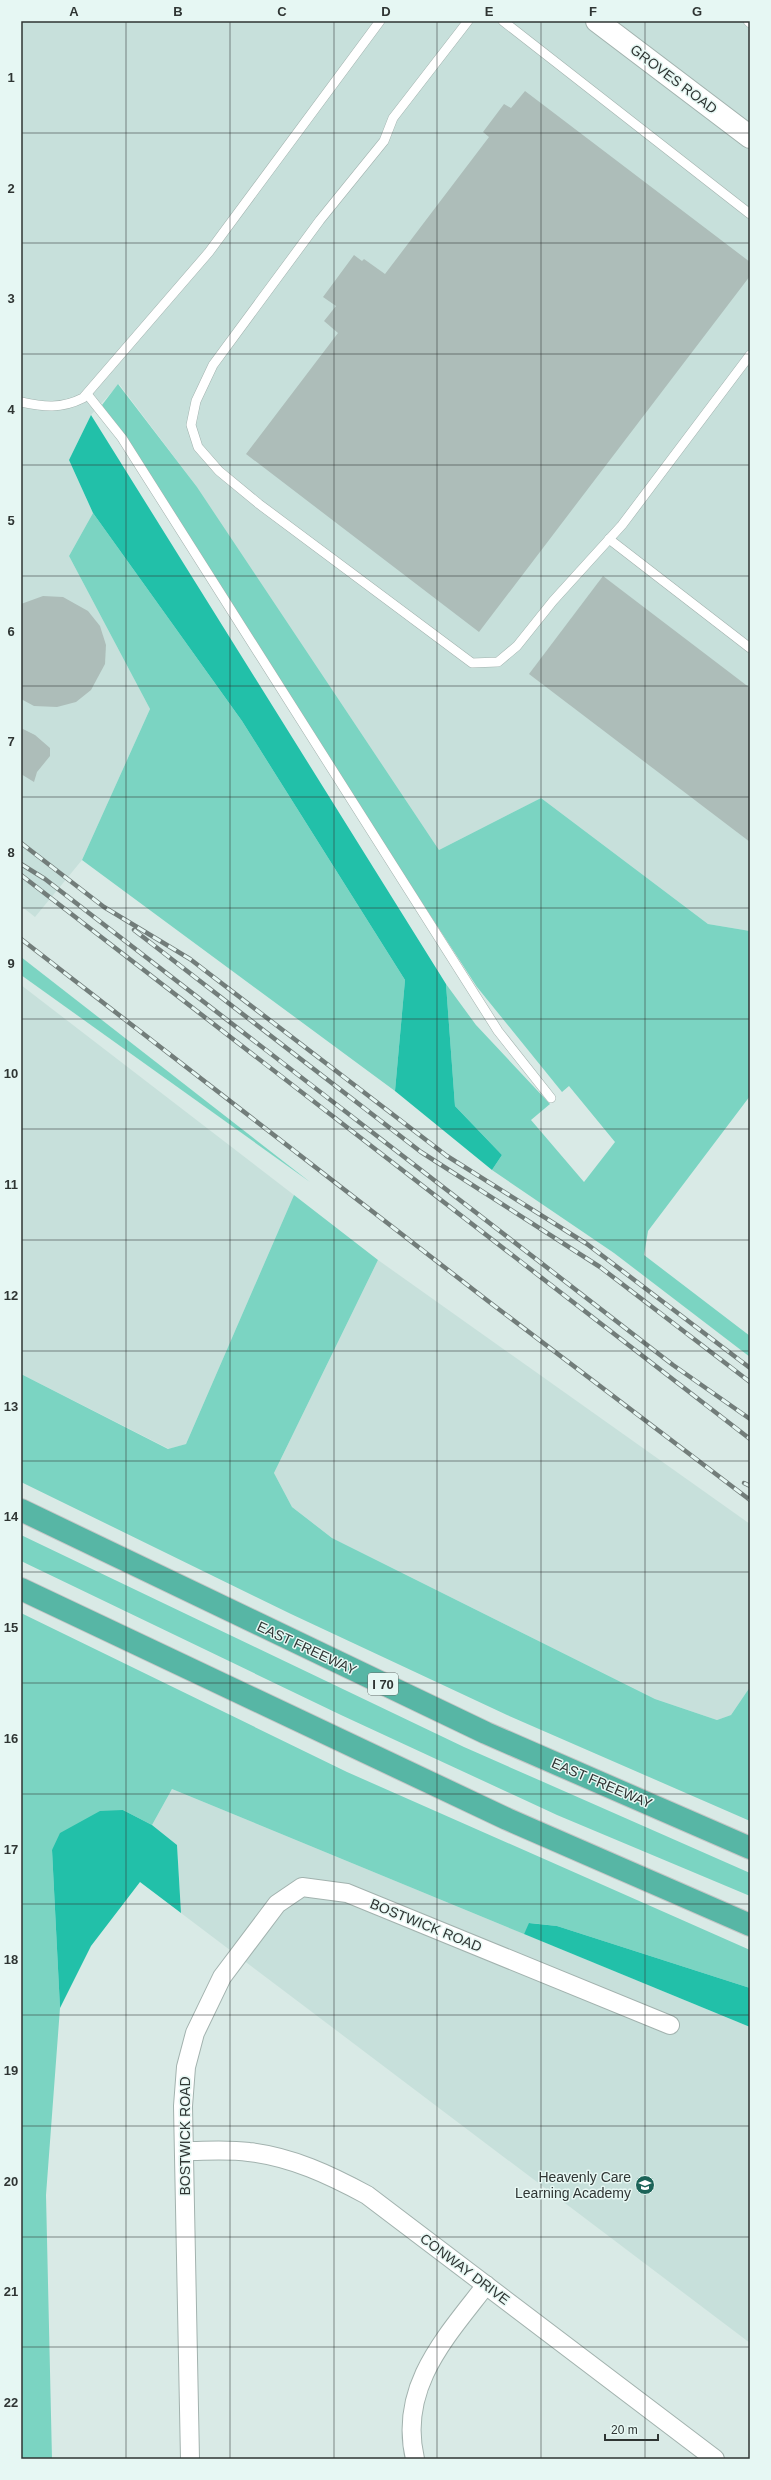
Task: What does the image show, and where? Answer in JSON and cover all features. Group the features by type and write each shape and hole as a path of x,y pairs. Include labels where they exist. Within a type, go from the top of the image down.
{"highway":[{"name":"EAST FREEWAY","path":"21,1510 486,1733 750,1848"},
{"path":"21,1589 507,1818 750,1925"}],"street":[{"name":"GROVES ROAD","path":"597,21 750,137"},
{"name":"BOSTWICK ROAD","path":"190,2459 183,2106 186,2067 195,2032 222,1977 277,1904 302,1887 347,1893 670,2025"},
{"name":"CONWAY DRIVE","path":"184,2151 249,2152 291,2161 332,2176 367,2195 715,2459"},
{"path":"415,2459 411,2414 418,2386 439,2345 486,2285"}],"lane":[{"path":"21,402 47,407 68,406 83,398 87,394 209,252 380,21"},
{"path":"468,21 393,118 384,142 320,220 212,365 196,401 191,425 198,447 219,471 259,504 472,663 498,662 517,646 553,601 609,539 750,355"},
{"path":"503,21 750,214"},
{"path":"87,394 122,438 498,1031 551,1098"},
{"path":"609,539 750,648"}],"shaded area":[{"path":"21,21 750,21 750,931 708,924 541,798 439,850 197,487 119,384 91,415 69,460 93,513 69,556 150,709 82,860 35,917 21,906"},
{"path":"21,985 294,1195 186,1444 169,1449 21,1374"},
{"path":"378,1260 750,1524 750,1687 731,1715 717,1720 655,1699 332,1538 292,1507 274,1473"},
{"name":"Heavenly Care Learning Academy","path":"172,1789 750,2027 750,2343 181,1913 177,1845 152,1825"}],"green space":[{"path":"118,384 197,487 439,850 541,798 708,924 750,931 750,1096 648,1231 644,1255 750,1336 750,1357 614,1253 492,1170 502,1155 455,1106 446,984 476,1025 550,1104 531,1120 584,1182 615,1142 569,1086 562,1092 477,987 296,709 102,405"},
{"path":"91,415 446,984 455,1106 502,1155 492,1170 395,1091 405,980 242,721 93,513 69,460"},
{"path":"93,513 242,721 405,980 395,1091 82,860 150,709 69,556"},
{"path":"21,957 310,1182 21,975"},
{"path":"294,1195 378,1260 274,1473 292,1507 332,1538 655,1699 717,1720 731,1715 750,1687 750,1821 507,1715 291,1614 21,1482 21,1374 168,1449 186,1444"},
{"path":"21,1535 464,1747 750,1873 750,1896 557,1815 341,1715 21,1561"},
{"path":"21,1613 347,1772 750,1950 750,1988 557,1926 530,1923 524,1934 172,1789 152,1825 123,1810 52,1850 60,2008 46,2195 52,2459 21,2459"},
{"path":"123,1810 152,1825 177,1845 181,1913 140,1882 91,1946 60,2008 52,1850 60,1833 100,1811"},
{"path":"529,1923 557,1926 750,1988 750,2027 524,1934"}],"building":[{"path":"525,91 750,262 750,276 479,632 246,454 338,333 324,321 336,306 323,297 354,255 362,261 364,259 385,274 489,137 483,132 504,104 511,108"},
{"path":"603,576 750,688 750,842 529,674"},
{"path":"43,596 63,597 88,611 100,626 106,645 105,664 91,690 76,702 57,707 34,706 21,699 21,604"},
{"path":"21,728 35,735 50,748 50,756 37,772 34,782 21,774"}],"railway":[{"path":"21,843 104,907 190,959 447,1156 587,1244 750,1368"},
{"path":"21,864 45,879 673,1365 750,1419"},
{"path":"21,875 750,1439"},
{"path":"134,930 421,1152 600,1267 750,1382"},
{"path":"21,939 488,1301 750,1500"},
{"path":"744,1483 750,1486"}],"place":[{"name":"Heavenly Care Learning Academy","path":"645,2185"}]}
